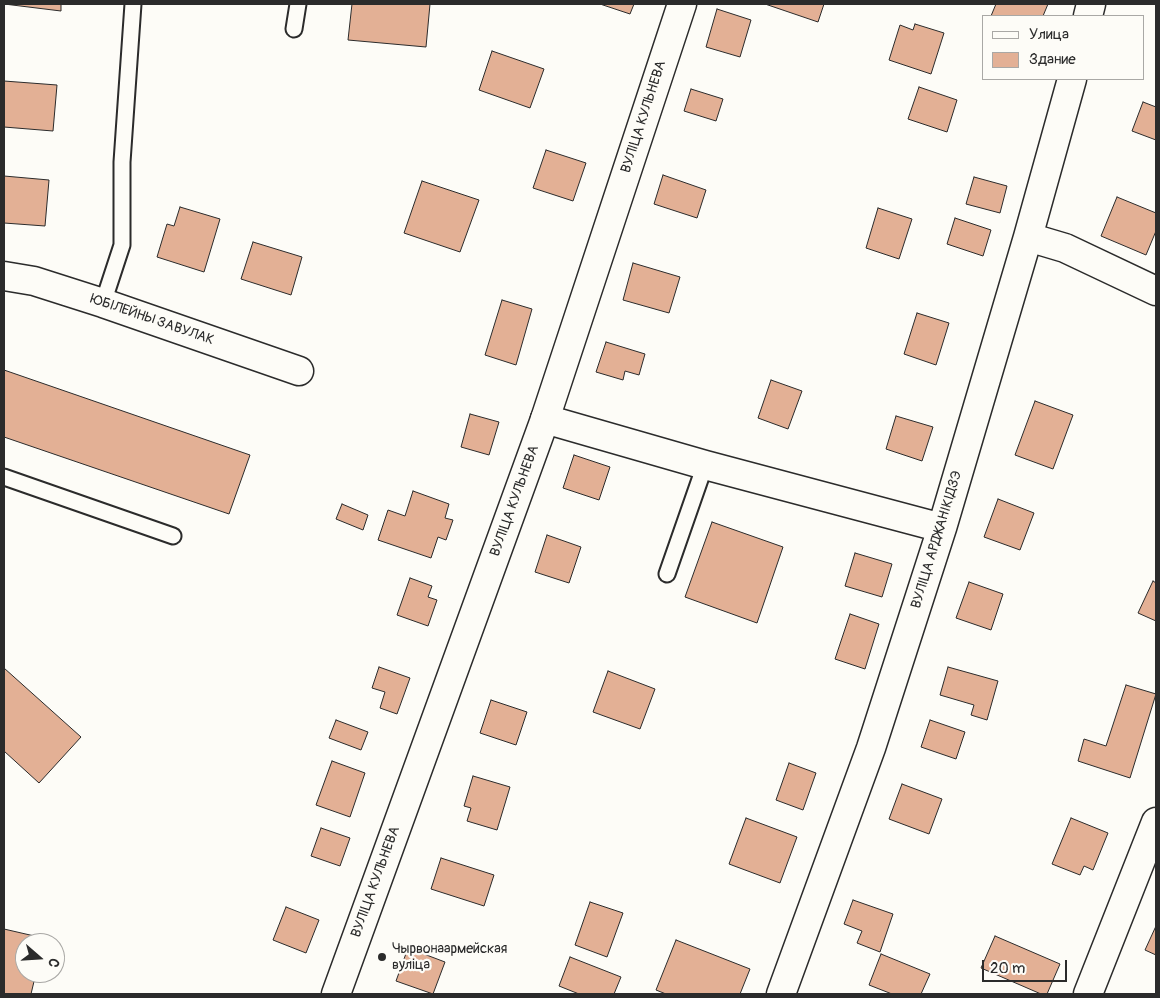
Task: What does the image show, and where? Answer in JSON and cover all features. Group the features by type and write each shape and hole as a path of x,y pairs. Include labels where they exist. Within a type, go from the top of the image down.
{"street":[{"name":"ВУЛІЦА КУЛЬНЕВА","path":"336,994 544,419 682,4"},
{"name":"ВУЛІЦА АРДЖАНІКІДЗЭ","path":"781,994 871,748 942,528 1028,237 1072,80"},
{"path":"1028,237 1065,248 1156,291"},
{"name":"ЮБІЛЕЙНЫ ЗАВУЛАК","path":"4,276 34,281 103,303 299,371"},
{"path":"544,419 705,465 942,528"},
{"path":"1088,994 1156,822"}],"lane":[{"path":"103,303 122,245 122,162 134,4"},
{"path":"294,29 298,4"},
{"path":"667,574 705,465"},
{"path":"4,477 173,536"}],"building":[{"path":"4,4 61,4 61,11"},
{"path":"352,4 430,4 426,47 348,40"},
{"path":"600,4 634,4 630,14"},
{"path":"765,4 824,4 818,22"},
{"path":"996,4 1048,4 1043,15 991,15"},
{"path":"717,9 751,20 740,57 706,47"},
{"path":"915,24 944,33 931,74 889,60 900,25 913,30"},
{"path":"492,51 544,69 530,108 479,90"},
{"path":"4,81 57,85 53,131 4,127"},
{"path":"919,87 957,100 947,132 908,119"},
{"path":"691,89 723,99 716,121 684,111"},
{"path":"1143,102 1156,107 1156,140 1132,131"},
{"path":"546,150 586,163 573,201 533,188"},
{"path":"663,175 706,190 697,218 654,204"},
{"path":"4,176 49,180 45,226 4,223"},
{"path":"974,177 1007,186 1000,213 966,204"},
{"path":"422,181 479,200 460,252 404,233"},
{"path":"1117,197 1156,213 1156,231 1146,255 1101,236"},
{"path":"180,207 220,219 204,272 157,257 167,224 174,226"},
{"path":"878,208 912,219 899,259 866,248"},
{"path":"955,218 991,230 983,256 947,244"},
{"path":"253,242 302,257 291,295 241,279"},
{"path":"633,263 680,277 669,313 623,300"},
{"path":"502,300 532,309 516,365 485,355"},
{"path":"917,313 949,323 936,365 904,354"},
{"path":"606,342 645,354 639,375 625,371 623,380 596,372"},
{"path":"4,370 250,455 229,514 4,437"},
{"path":"771,380 802,391 788,429 758,418"},
{"path":"1035,401 1073,415 1053,469 1015,455"},
{"path":"470,414 499,422 489,455 461,447"},
{"path":"896,416 933,427 922,461 886,449"},
{"path":"574,455 610,467 599,500 563,488"},
{"path":"413,491 449,504 445,518 453,520 446,540 438,537 431,558 378,540 388,510 405,516"},
{"path":"998,499 1034,513 1020,550 984,537"},
{"path":"342,504 368,515 363,530 336,519"},
{"path":"712,522 783,547 757,623 685,597"},
{"path":"547,535 581,547 569,583 535,572"},
{"path":"855,553 892,564 882,597 845,586"},
{"path":"410,578 432,586 428,597 437,600 428,626 397,615"},
{"path":"1153,581 1156,583 1156,621 1138,613"},
{"path":"969,582 1003,594 991,630 956,618"},
{"path":"850,614 879,624 865,669 835,659"},
{"path":"379,667 410,678 397,714 380,708 385,692 372,688"},
{"path":"948,667 998,681 987,720 971,715 974,705 940,695"},
{"path":"4,668 81,737 39,783 4,751"},
{"path":"608,671 655,689 640,729 593,712"},
{"path":"1126,685 1156,694 1130,778 1078,761 1084,739 1106,746"},
{"path":"491,700 527,712 516,745 480,733"},
{"path":"336,720 368,732 361,750 329,738"},
{"path":"930,720 965,732 956,759 921,747"},
{"path":"332,761 365,773 350,817 316,805"},
{"path":"789,763 816,773 803,810 776,800"},
{"path":"473,776 510,787 497,830 467,821 471,808 464,806"},
{"path":"902,784 942,799 929,834 889,819"},
{"path":"746,818 797,837 780,883 729,864"},
{"path":"1071,818 1108,833 1093,870 1084,866 1080,875 1052,864"},
{"path":"321,828 350,838 340,866 311,856"},
{"path":"441,858 494,875 484,906 431,889"},
{"path":"853,900 893,914 880,952 857,943 862,931 844,924"},
{"path":"590,902 623,913 607,957 575,945"},
{"path":"286,907 319,920 306,953 273,940"},
{"path":"1156,926 1156,955 1145,950"},
{"path":"4,929 21,933 15,933 15,983 34,983 31,994 4,994"},
{"path":"995,936 1060,964 1047,994 1041,994 981,968"},
{"path":"676,940 750,969 740,994 666,994 656,990"},
{"path":"408,948 445,962 433,994 396,981"},
{"path":"881,954 930,974 921,994 892,994 869,985"},
{"path":"570,957 621,977 614,994 579,994 559,986"}],"place":[{"name":"Чырвонаармейская вуліца","path":"382,957"}]}
